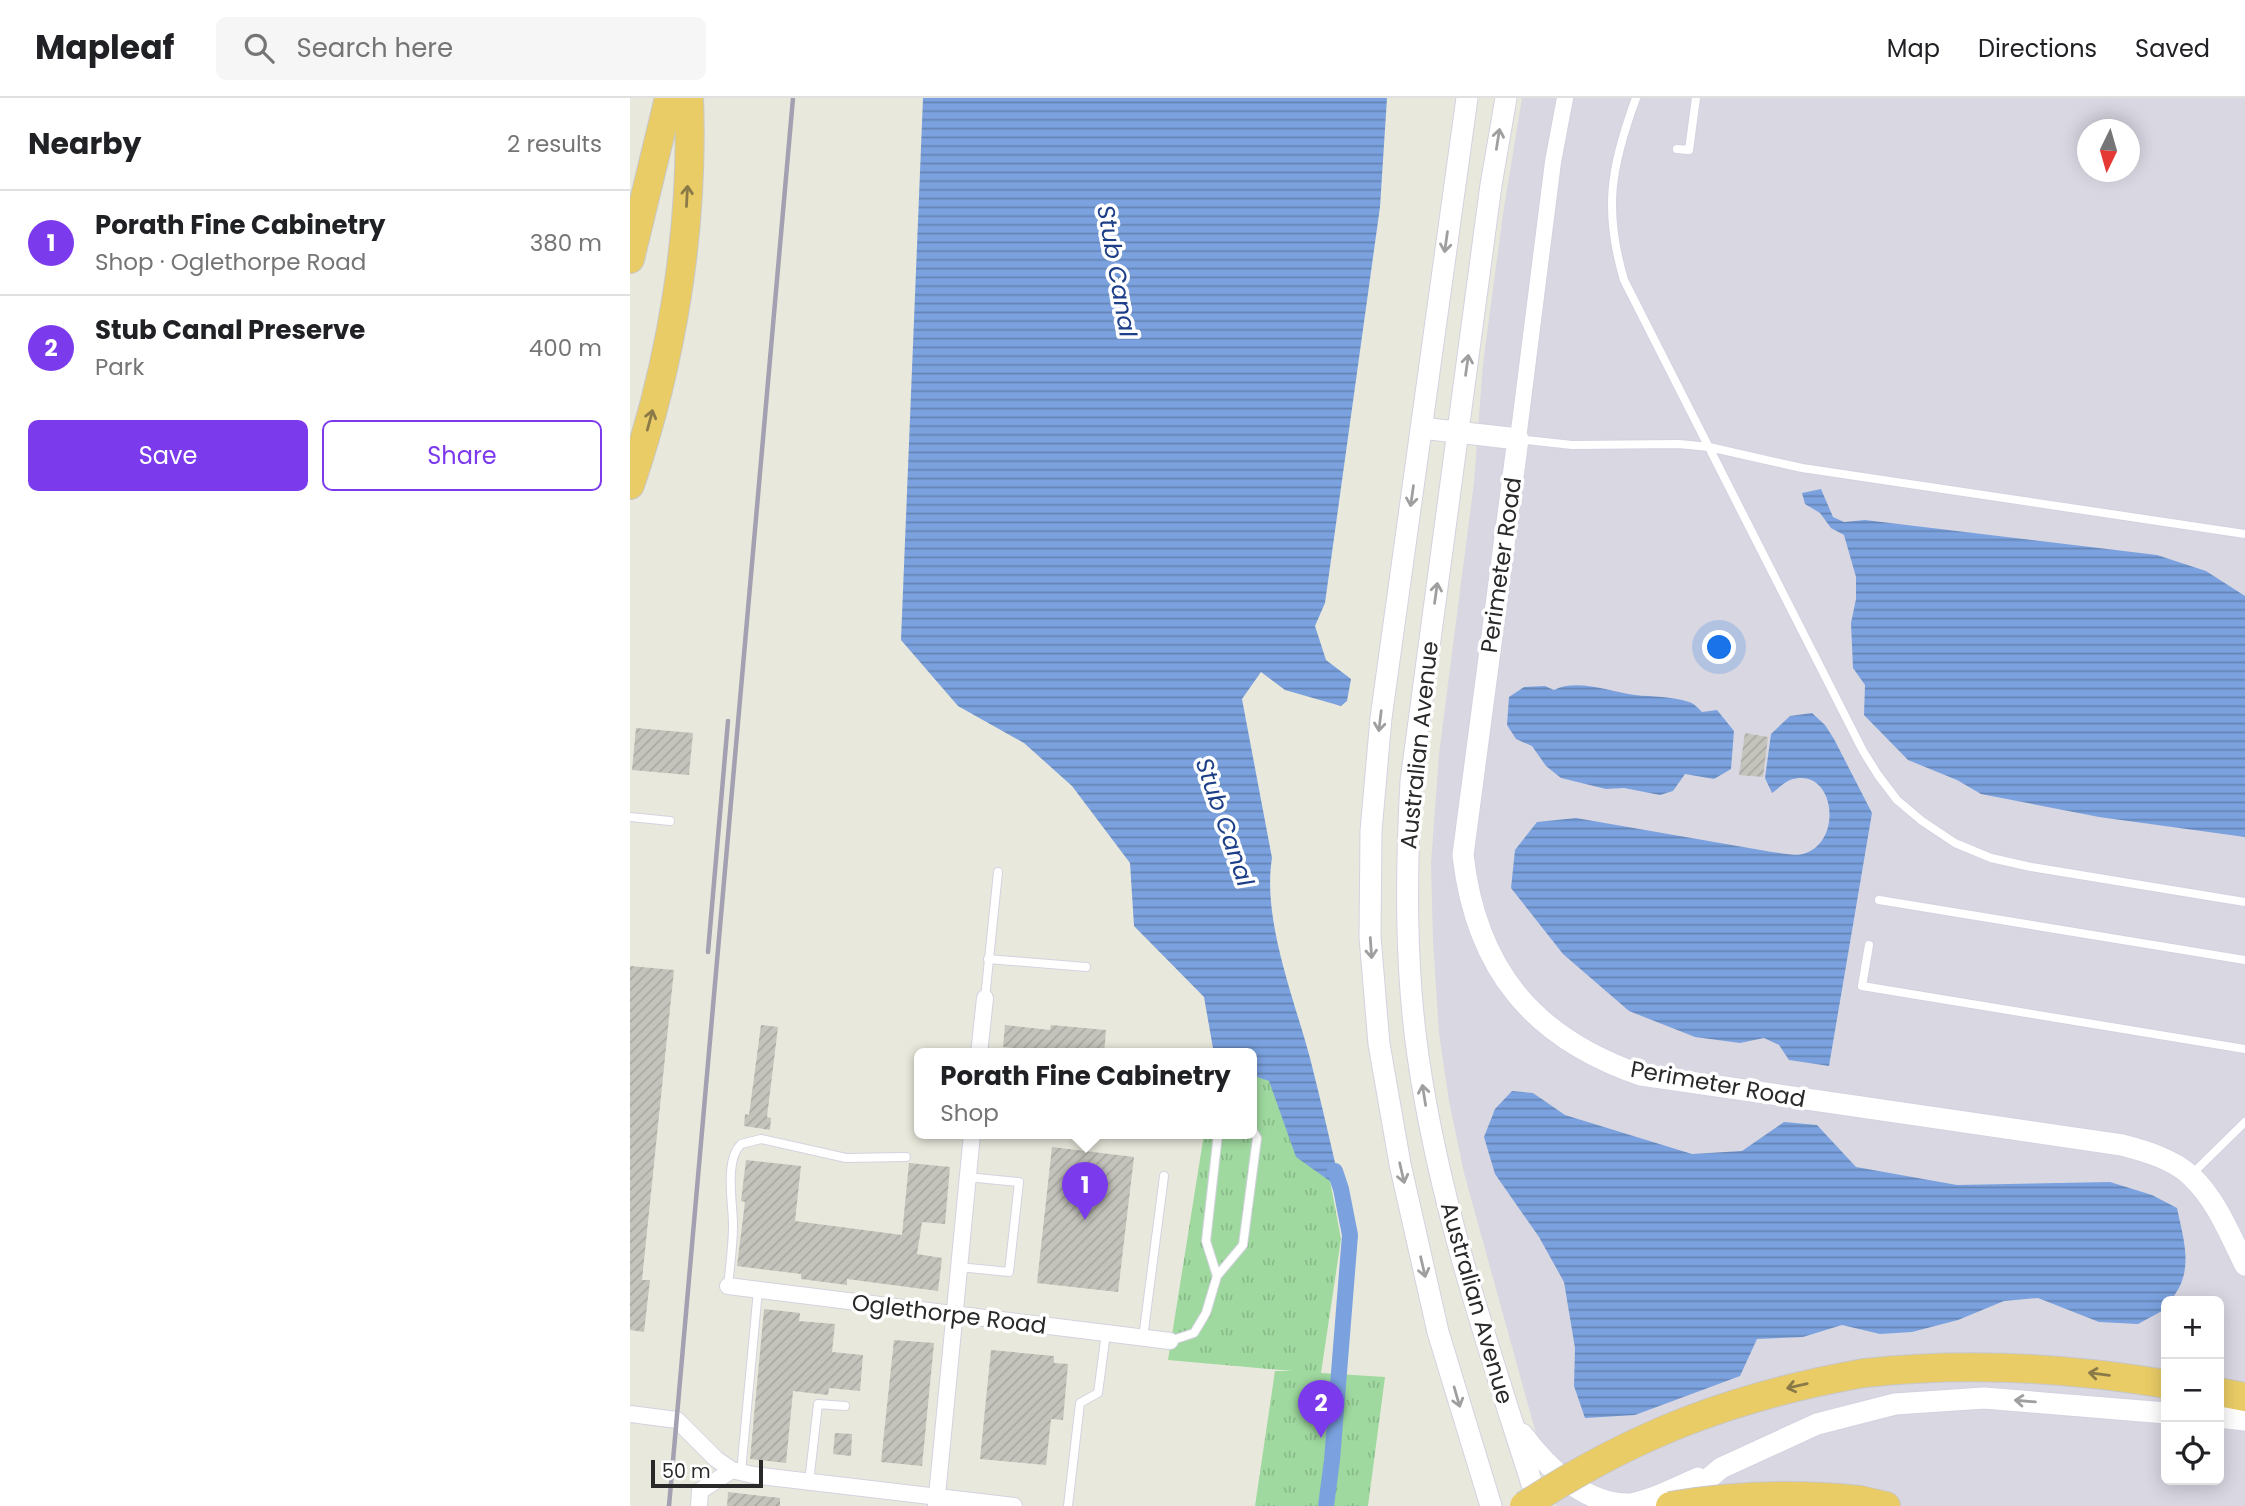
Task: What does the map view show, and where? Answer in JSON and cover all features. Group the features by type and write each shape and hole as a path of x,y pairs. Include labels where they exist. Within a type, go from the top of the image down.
{"highway":[{"path":"630,259 669,98"},
{"path":"630,485 654,405 674,310 687,210 689,98"},
{"path":"1524,1506 1610,1454 1710,1411 1761,1394 1864,1373 1919,1367 2026,1367 2161,1383"},
{"path":"2224,1393 2245,1397"},
{"path":"1672,1506 1773,1495 1873,1503"}],"main road":[{"name":"Australian Avenue","path":"1467,98 1374,772 1370,937 1380,1044 1400,1164 1438,1332 1491,1506"},
{"name":"Australian Avenue","path":"1506,98 1491,184 1411,781 1408,835 1409,944 1418,1053 1437,1160 1461,1254 1539,1506"},
{"path":"1421,428 1518,439"},
{"name":"Perimeter Road","path":"1518,439 1463,855 1467,887 1482,939 1497,967 1530,1010 1581,1050 1641,1075 2122,1145 2145,1151 2191,1176 2215,1207 2245,1265"},
{"path":"1512,1421 1547,1467 1581,1493 1605,1505 1628,1505 1654,1498 1817,1424 1895,1404 1984,1398 2161,1413"},
{"path":"2224,1418 2245,1420"},
{"path":"1672,1506 1721,1468"},
{"path":"1714,1506 1714,1492 1721,1468"}],"street":[{"name":"Perimeter Road","path":"1518,439 1553,162 1565,98"},
{"path":"980,1048 985,998"},
{"path":"936,1502 971,1139"},
{"name":"Oglethorpe Road","path":"729,1286 1170,1341"},
{"path":"630,1414 677,1420 716,1459 737,1471 936,1502 1014,1506"},
{"path":"699,1506 700,1491 737,1471"}],"lane":[{"path":"1636,98 1613,174 1611,212 1616,254 1624,280 1863,751 1897,800 1955,844 1991,859 2245,902"},
{"path":"1677,149 1689,150 1696,98"},
{"path":"1518,439 1572,445 1679,444 1709,447 1802,468 2245,534"},
{"path":"630,817 670,821"},
{"path":"985,998 998,873"},
{"path":"1879,900 2245,960"},
{"path":"1869,945 1862,986 2245,1049"},
{"path":"988,959 1086,967"},
{"path":"2191,1176 2245,1122"},
{"path":"729,1286 733,1158 741,1144 761,1139 845,1158 906,1157"},
{"path":"1217,1139 1206,1241 1217,1276"},
{"path":"1170,1341 1194,1333 1206,1313 1217,1276 1243,1245 1257,1139"},
{"path":"1143,1338 1164,1176"},
{"path":"959,1267 1009,1272 1019,1182 967,1177"},
{"path":"737,1471 758,1290"},
{"path":"1068,1506 1080,1403 1098,1393 1106,1333"},
{"path":"809,1482 818,1404 845,1406"}],"shaded area":[{"path":"1522,98 2245,98 2245,1506 1556,1506 1464,1173 1449,1101 1439,1033 1433,941 1431,863 1439,754 1474,482 1483,364"}],"green space":[{"path":"1257,1077 1269,1080 1296,1156 1330,1181 1341,1239 1321,1373 1385,1377 1368,1506 1255,1506 1275,1371 1293,1371 1168,1360 1203,1139 1257,1139"}],"water":[{"path":"923,98 1387,98 1380,207 1325,603 1315,626 1326,660 1351,679 1347,701 1341,706 1285,690 1261,672 1242,699 1272,858 1271,907 1275,932 1310,1058 1341,1189 1296,1157 1269,1081 1257,1077 1257,1048 1213,1048 1204,997 1134,926 1130,863 1072,786 1024,743 958,706 901,640"},
{"path":"1821,489 1833,517 1844,522 1865,520 2157,555 2206,571 2245,596 2245,837 2099,817 1981,794 1957,780 1908,760 1864,715 1865,685 1853,668 1851,623 1856,599 1856,577 1844,535 1831,528 1820,513 1805,504 1802,493"},
{"path":"1573,685 1594,687 1682,700 1693,704 1702,712 1717,710 1734,731 1731,769 1714,779 1685,774 1673,791 1660,795 1624,788 1606,789 1561,778 1546,766 1532,746 1516,739 1507,725 1509,697 1524,687 1545,686 1554,690"},
{"path":"1812,713 1825,725 1834,739 1872,813 1829,1066 1789,1060 1779,1045 1764,1038 1740,1043 1695,1037 1629,1011 1563,954 1511,888 1515,850 1537,822 1576,818 1772,852 1794,855 1806,853 1818,845 1826,834 1829,806 1824,793 1816,783 1805,778 1790,780 1772,793 1765,778 1771,734 1790,716"},
{"path":"1512,1091 1533,1093 1565,1115 1692,1154 1742,1151 1784,1122 1817,1125 1856,1167 1957,1185 2110,1182 2152,1195 2177,1208 2186,1256 2183,1279 2174,1296 2161,1296 2161,1312 2138,1324 2099,1322 2038,1298 2004,1301 1958,1320 1912,1332 1880,1334 1842,1325 1803,1337 1757,1339 1740,1376 1635,1415 1585,1418 1574,1386 1575,1348 1564,1282 1539,1237 1495,1174 1484,1137 1495,1109"}],"building":[{"path":"636,728 693,733 689,775 632,770"},
{"path":"1745,733 1768,737 1763,777 1739,775"},
{"path":"630,966 674,970 642,1280 650,1280 644,1332 630,1330"},
{"path":"761,1025 778,1027 767,1117 771,1118 770,1130 744,1126 745,1114 749,1115"},
{"path":"1005,1025 1050,1030 1051,1025 1106,1030 1104,1048 1003,1047"},
{"path":"1052,1147 1134,1157 1118,1292 1037,1283"},
{"path":"746,1160 801,1166 795,1221 902,1235 909,1163 950,1167 945,1224 922,1222 917,1254 942,1258 938,1291 847,1279 847,1285 801,1279 801,1274 737,1266 745,1202 741,1201"},
{"path":"764,1309 800,1313 799,1321 835,1324 832,1352 863,1355 860,1391 829,1388 828,1395 793,1391 786,1463 750,1459"},
{"path":"894,1340 934,1343 922,1466 881,1462"},
{"path":"991,1350 1054,1356 1054,1363 1068,1364 1063,1420 1051,1419 1046,1465 980,1459"},
{"path":"835,1433 852,1434 851,1456 833,1454"},
{"path":"728,1492 780,1498 780,1506 727,1506"}],"waterway":[{"name":"Stub Canal","path":"1326,1506 1350,1235 1335,1171"}],"railway":[{"path":"669,1506 793,98"},
{"path":"708,952 728,721"}],"place":[{"name":"Porath Fine Cabinetry","path":"1085,1220"},
{"name":"Stub Canal Preserve","path":"1321,1438"}]}
